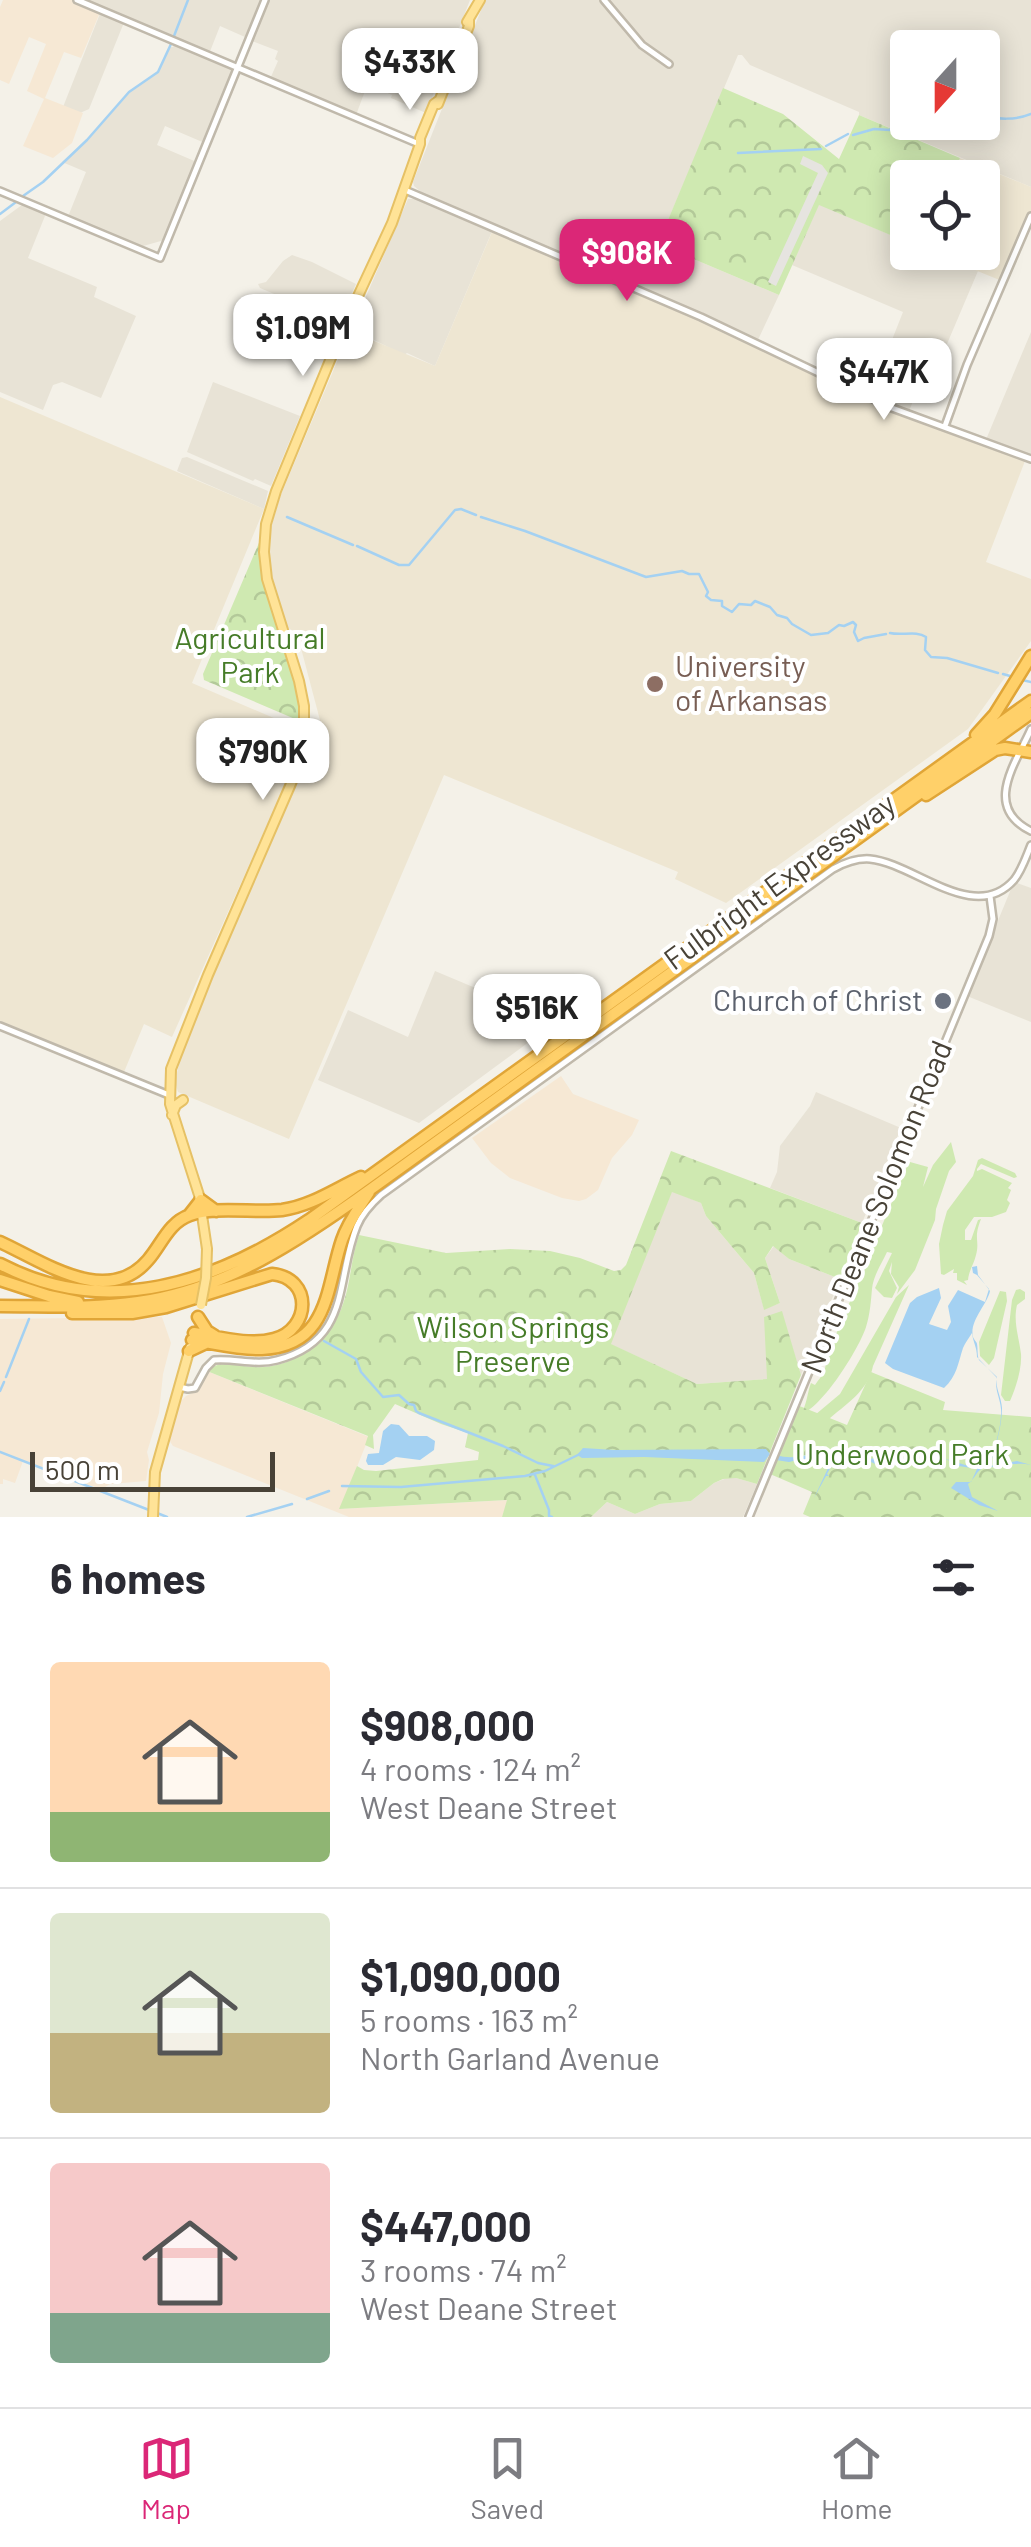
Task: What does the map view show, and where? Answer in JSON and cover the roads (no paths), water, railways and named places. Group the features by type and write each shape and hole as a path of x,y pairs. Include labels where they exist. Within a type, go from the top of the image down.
{"highway":[{"path":"954,757 995,714 1031,656"},
{"name":"Fulbright Expressway","path":"0,1309 128,1304 156,1299 234,1273 285,1248 901,806 1011,722 1031,701"},
{"name":"Fulbright Expressway","path":"0,1266 65,1289 101,1293 139,1291 231,1262 279,1239 954,757 1031,713"},
{"path":"901,806 934,791 990,752 1005,748 1026,752"},
{"path":"2,1242 78,1278 110,1281 140,1267 170,1228 190,1215 207,1208 298,1207 380,1169"},
{"path":"211,1340 267,1348 288,1342 310,1328 328,1300 346,1230 371,1189"},
{"path":"0,1309 143,1312 272,1274 286,1277 298,1288 301,1314 284,1335 262,1341 191,1342"},
{"path":"0,1280 49,1296 99,1304"},
{"path":"198,1317 211,1340"}],"main road":[{"path":"153,1517 155,1472 206,1278 207,1208 172,1115 171,1069 302,753 303,698 266,572 266,524 276,491 403,190 476,2"},
{"path":"172,1115 176,1105 184,1100"}],"street":[{"path":"77,0 420,144"},
{"path":"0,191 160,258 266,0"},
{"path":"604,0 642,45 669,64"},
{"path":"403,190 702,317 892,408 1031,459"},
{"path":"944,427 1031,216"},
{"path":"1031,728 1026,752 1004,794 1013,818 1031,831"},
{"path":"179,1386 195,1388 214,1360 270,1361 308,1346 334,1316 355,1232 364,1213 380,1195 833,869 850,861 869,859 964,895 990,896 1015,879 1031,845"},
{"name":"North Deane Solomon Road","path":"749,1517 991,930 990,896"},
{"path":"0,1026 169,1095"}],"water":[{"path":"939,1288 941,1298 929,1324 947,1330 951,1322 948,1306 958,1290 985,1302 989,1289 986,1302 972,1331 979,1359 972,1333 944,1388 885,1363 910,1303"},
{"path":"997,1389 1001,1403 1002,1415 998,1437 990,1466 1017,1461 1031,1465 984,1467 972,1481 977,1469 959,1466 935,1453 964,1464 988,1466 1000,1424"},
{"path":"391,1424 399,1425 409,1436 427,1436 435,1441 434,1450 420,1460 396,1457 383,1465 368,1465 368,1454 379,1453 383,1431"},
{"path":"583,1448 766,1449 770,1454 764,1462 582,1458 577,1455"},
{"path":"917,1451 935,1453 916,1452 902,1461 883,1466 877,1465 863,1456 854,1458 838,1454 814,1498 830,1464 776,1460 776,1455 796,1457 834,1452 854,1457 865,1454 869,1459 890,1464"},
{"path":"956,1482 970,1482 972,1497 998,1511 951,1488"}],"waterway":[{"path":"174,36 188,0"},
{"path":"23,196 87,140 129,92 158,72 171,44"},
{"path":"1000,118 1031,114"},
{"path":"853,135 874,129 890,130"},
{"path":"826,146 848,134"},
{"path":"738,153 821,149"},
{"path":"0,214 16,202"},
{"path":"357,546 399,565 409,565 455,510 476,515"},
{"path":"287,517 353,545"},
{"path":"481,517 646,577 682,571 699,574 708,592 706,596 722,601 722,606 732,612 739,604 751,605 755,601 811,635 828,633 853,622 858,641 886,634"},
{"path":"890,633 922,635 931,657 998,673"},
{"path":"1003,674 1010,676"},
{"path":"1022,680 1031,682"},
{"path":"6,1377 29,1319"},
{"path":"324,1341 356,1359 361,1372 383,1397 399,1395 419,1413 553,1466"},
{"path":"0,1391 4,1382"},
{"path":"0,1452 149,1510"},
{"path":"342,1486 401,1487 525,1476 580,1454"},
{"path":"535,1475 552,1517"},
{"path":"307,1499 329,1491"},
{"path":"247,1517 292,1504"},
{"path":"157,1513 167,1517"}],"place":[{"name":"University of Arkansas","path":"655,684"},
{"name":"Church of Christ","path":"943,1001"}],"park label":[{"name":"Agricultural Park","path":"250,656"},
{"name":"Wilson Springs Preserve","path":"513,1345"},
{"name":"Underwood Park","path":"902,1455"}]}
